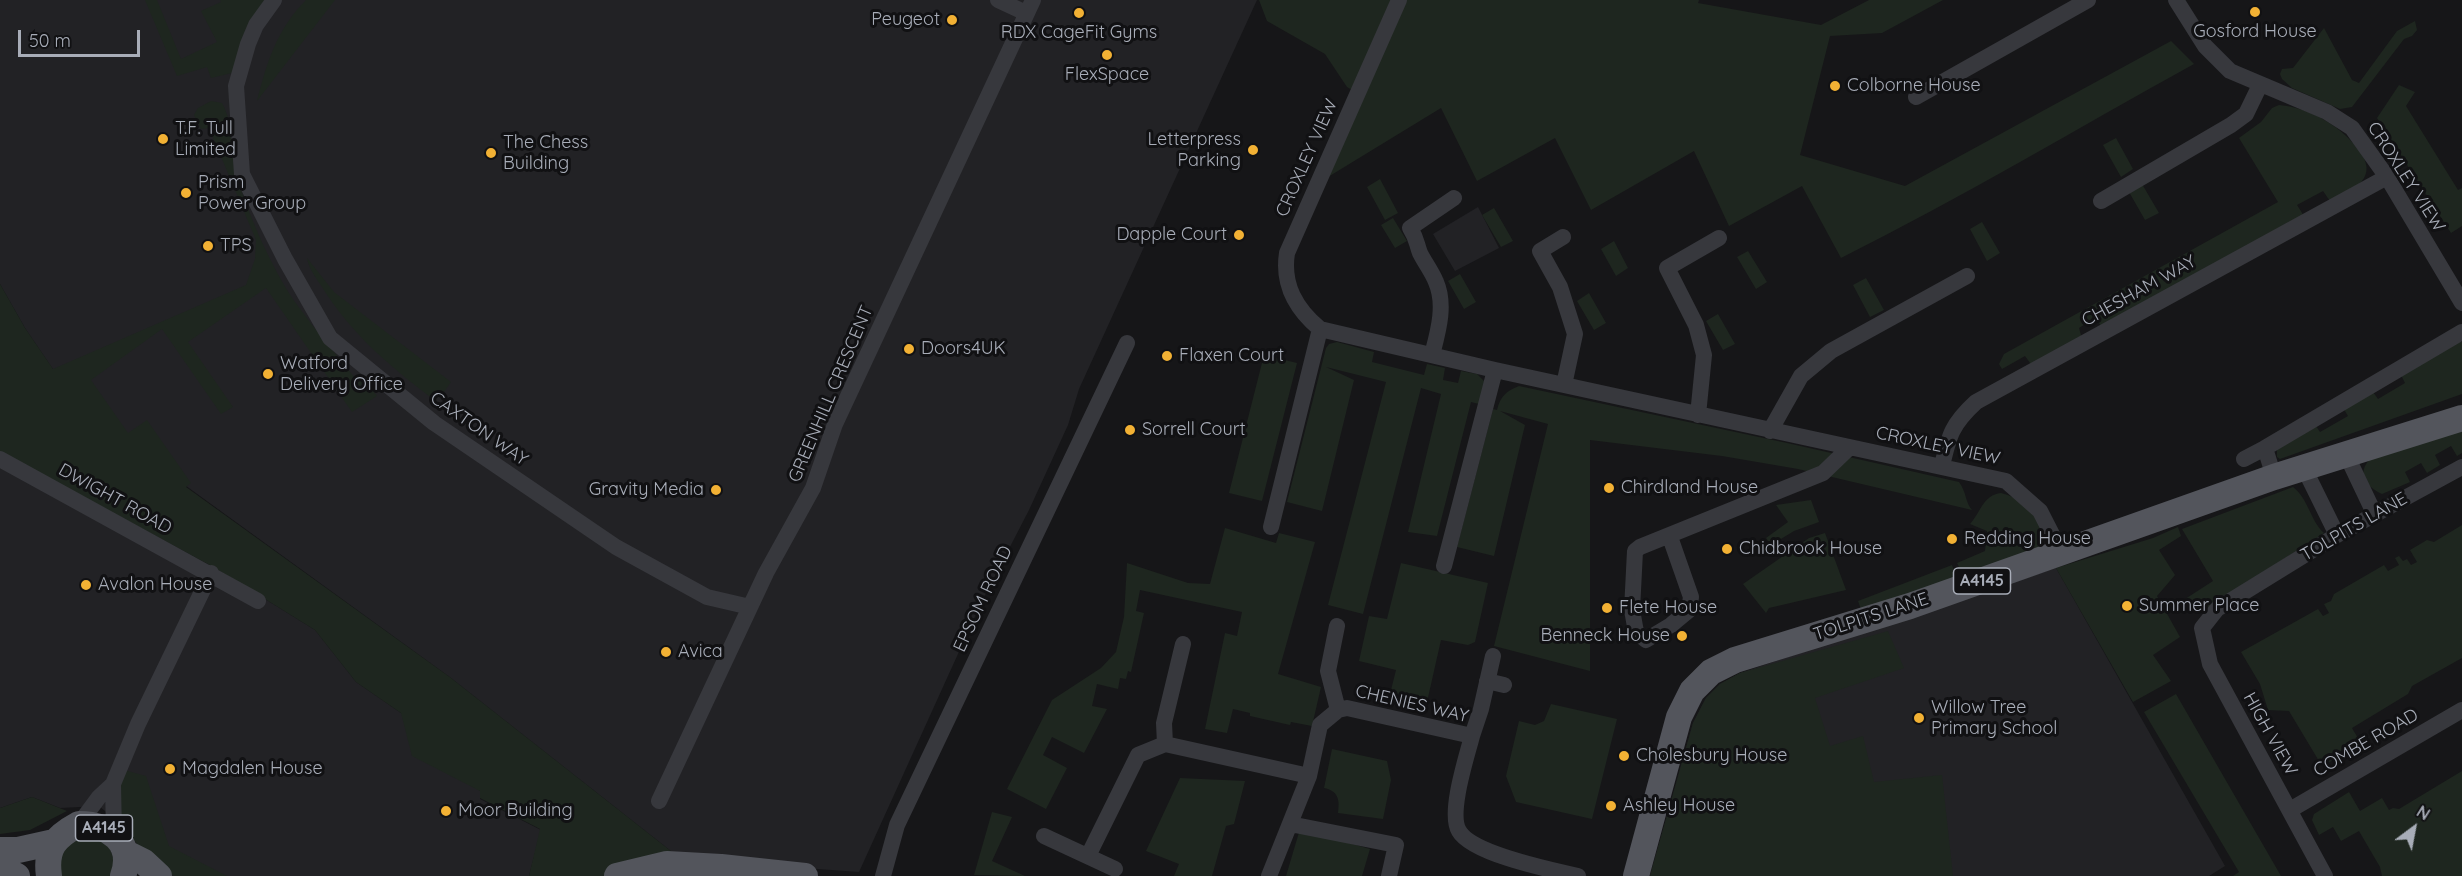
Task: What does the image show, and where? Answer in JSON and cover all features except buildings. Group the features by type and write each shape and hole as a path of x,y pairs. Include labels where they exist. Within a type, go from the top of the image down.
{"main road":[{"name":"TOLPITS LANE","path":"1636,876 1679,717 1692,691 1711,672 1735,660 1887,614 2062,554 2274,477 2462,418"},
{"name":"A4145","path":"0,850 18,850 54,842 79,824 102,827 121,854 144,862 159,876"},
{"name":"A4145","path":"49,876 49,854 54,842"},
{"path":"617,876 667,864 805,876"},
{"path":"0,867 17,876"}],"street":[{"name":"CAXTON WAY","path":"274,0 256,25 236,86 242,174 285,259 330,338 434,423 616,547 707,597 750,607"},
{"path":"998,0 1029,7"},
{"name":"CROXLEY VIEW","path":"1399,0 1287,254 1284,270 1289,288 1308,319 1320,329 1495,370 2006,481 2040,511 2062,554"},
{"path":"1916,97 2088,0"},
{"name":"CROXLEY VIEW","path":"2176,0 2205,46 2230,71 2327,112 2352,128 2387,177 2462,303"},
{"name":"GREENHILL CRESCENT","path":"659,801 750,607 813,488 836,424 1029,7"},
{"path":"2101,201 2231,126 2246,114 2260,85"},
{"name":"CHESHAM WAY","path":"1942,466 1948,438 1958,418 1976,402 2387,177"},
{"path":"1432,355 1439,330 1441,302 1437,283 1421,254 1419,242 1410,228 1454,198"},
{"path":"1563,237 1540,251 1560,288 1575,334 1564,385"},
{"path":"1698,415 1704,355 1696,325 1667,268 1719,238"},
{"path":"1770,431 1801,376 1831,351 1967,276"},
{"path":"1271,527 1320,329"},
{"path":"2244,459 2462,332"},
{"name":"EPSOM ROAD","path":"883,876 897,825 1127,343"},
{"path":"1444,566 1495,370"},
{"path":"1670,537 1691,597 1689,610 1671,625 1646,640 1636,632 1632,610 1635,551 1823,473 1850,447"},
{"path":"2265,448 2274,477"},
{"path":"2346,454 2375,515"},
{"name":"DWIGHT ROAD","path":"0,459 211,573 258,601"},
{"name":"TOLPITS LANE","path":"2217,609 2337,536 2462,466"},
{"path":"2304,468 2337,536"},
{"path":"121,854 112,806 113,784 138,724 211,573"},
{"name":"HIGH VIEW","path":"2217,609 2202,628 2210,664 2325,876"},
{"path":"1337,626 1328,671 1338,710"},
{"path":"1165,744 1164,723 1183,644"},
{"path":"1472,736 1492,656"},
{"path":"1487,681 1504,685"},
{"name":"CHENIES WAY","path":"1269,876 1309,776 1320,725 1338,710 1347,708 1472,736 1463,768 1455,816 1458,830 1470,842 1537,871 1578,876"},
{"name":"COMBE ROAD","path":"2290,810 2462,710"},
{"path":"1088,856 1138,756 1165,744 1309,776"},
{"path":"79,824 99,797 113,784"},
{"path":"1290,824 1396,845 1389,876"},
{"path":"1044,836 1115,868"}],"shaded area":[{"path":"0,0 1257,0 1079,389 1068,425 1029,510 982,601 859,872 681,859 451,678 80,409 25,328 0,284"},
{"path":"145,0 157,0 181,59 217,42 201,11 221,2 220,0 275,0 232,73 211,78 207,67 177,76"},
{"path":"306,0 335,0 257,101 280,34"},
{"path":"1259,0 1699,0 1698,3 1821,25 1869,0 1943,0 1882,33 1830,36 1800,155 1905,186 2171,41 2194,64 1974,187 1841,258 1802,186 1729,226 1694,151 1591,210 1555,138 1477,181 1441,108 1328,177 1364,97 1347,87 1325,54 1267,21"},
{"path":"2415,21 2417,30 2412,36 2404,39 2352,107 2340,109 2292,88 2282,79 2280,74 2282,69 2293,68 2324,28 2352,80 2359,83 2397,31"},
{"path":"2399,85 2415,92 2406,106 2458,190 2462,188 2462,226 2451,233 2377,118"},
{"path":"211,101 222,103 226,112 237,178 255,227 280,277 305,315 355,378 367,382 377,396 352,412 266,288 188,342 233,407 221,414 162,329 91,380 128,433 147,420 191,483 186,487 451,678 681,859 690,876 529,876 540,829 480,798 480,791 412,756 401,713 356,682 315,630 215,568 0,452 0,284 25,328 53,369 246,285 255,259 256,240 209,128 201,129 194,115 198,108"},
{"path":"2279,105 2303,110 2325,120 2345,135 2361,153 2365,162 2367,168 2361,182 2330,201 2323,191 2297,205 2304,216 2102,327 2095,318 2079,328 2082,339 2033,367 2025,356 2002,369 1999,364 2004,354 2278,202 2239,138 2261,122 2272,108"},
{"path":"2116,138 2133,169 2121,177 2103,145"},
{"path":"1380,179 1398,213 1385,220 1367,187"},
{"path":"2142,184 2159,213 2145,220 2129,192"},
{"path":"1478,207 1499,248 1455,271 1433,234"},
{"path":"1494,208 1513,241 1501,247 1482,215"},
{"path":"1393,218 1407,241 1395,248 1381,225"},
{"path":"1982,222 2000,253 1987,261 1970,229"},
{"path":"1614,241 1628,268 1616,276 1601,249"},
{"path":"1748,251 1767,282 1756,289 1737,257"},
{"path":"307,258 334,292 451,382 444,392 436,398 429,396 370,346 333,303 313,273"},
{"path":"1460,274 1476,302 1464,309 1448,281"},
{"path":"1866,278 1884,310 1870,317 1853,285"},
{"path":"1589,293 1606,323 1594,330 1577,301"},
{"path":"1718,314 1735,344 1723,350 1706,321"},
{"path":"2454,341 2462,342 2462,394 2280,459 2277,457 2277,449 2314,423 2320,432 2348,416 2342,406 2371,389 2378,399 2405,383 2400,373"},
{"path":"1337,342 1374,352 1372,362 1424,375 1427,364 1445,368 1443,380 1458,383 1461,371 1477,374 1486,383 1483,405 1471,402 1437,536 1408,532 1441,394 1421,388 1363,614 1328,605 1386,382 1326,367 1354,380 1322,511 1287,502 1326,348 1329,344"},
{"path":"1264,355 1297,363 1262,501 1229,493"},
{"path":"1519,386 1959,482 1972,510 1798,469 1722,456 1590,440 1590,671 1494,646 1548,424 1500,411 1525,425 1494,556 1457,547 1493,409 1497,410 1504,395"},
{"path":"2462,428 2462,453 2457,456 2451,446 2435,455 2440,465 2427,473 2421,463 2405,472 2410,482 2382,494 2364,479 2364,469 2371,458"},
{"path":"0,452 215,568 315,630 356,682 401,713 480,791 480,799 541,830 529,876 172,876 146,854 123,826 99,806 60,808 32,797 0,808"},
{"path":"2293,487 2302,497 2324,533 2213,605 2197,613 2186,608 2182,601 2213,581 2182,529"},
{"path":"2001,493 2018,500 2033,512 2042,528 2043,546 1966,580 1957,563 1985,551 1987,531 1970,524 1990,497"},
{"path":"1811,500 1819,522 1794,531 1771,545 1766,538 1788,522 1776,505"},
{"path":"2462,525 2462,658 2412,686 2408,694 2352,728 2362,745 2322,766 2289,711 2268,710 2260,684 2241,652 2318,609 2323,616 2329,613 2324,604 2331,601 2334,594 2384,565 2388,571 2399,565 2395,558 2399,556 2403,561 2407,559 2411,565 2417,562 2410,550 2427,540 2434,542"},
{"path":"2178,527 2181,536 2159,550 2175,575 2157,596 2180,637 2153,655 2171,681 2133,702 2056,568 2153,538"},
{"path":"1225,528 1276,543 1279,533 1315,542 1278,674 1321,687 1312,726 1291,722 1290,725 1250,716 1250,713 1233,709 1227,733 1205,729 1225,633 1237,636 1242,612 1140,590 1136,611 1144,613 1131,672 1128,671 1126,679 1120,678 1118,689 1097,684 1092,706 1107,709 1084,753 1052,737 1043,755 1067,768 1046,809 1007,789 1052,700 1101,668 1116,652 1124,617 1127,563 1188,583 1210,584"},
{"path":"1825,533 1846,590 1769,608 1766,613 1743,584 1809,538"},
{"path":"1401,563 1488,583 1475,642 1468,645 1441,640 1427,702 1390,694 1396,670 1359,661 1369,616 1387,619"},
{"path":"1952,565 1958,581 1863,615 1858,601"},
{"name":"Willow Tree Primary School","path":"2056,568 2225,866 2209,876 1650,876 1693,723 1706,698 1720,684 1740,673"},
{"path":"1888,631 1904,668 1815,698 1830,746 1863,736 1874,782 1942,775 1953,876 1650,876 1693,723 1706,698 1720,684 1740,673"},
{"path":"2176,694 2281,876 2233,876 2239,872 2144,712"},
{"path":"1551,704 1617,719 1592,819 1516,802 1506,776 1519,721 1535,725 1544,721"},
{"path":"1332,749 1387,761 1391,780 1383,819 1338,813 1337,796 1324,788"},
{"path":"124,770 146,776 169,846 227,876 175,876 159,867 141,849 126,828 119,811 118,795"},
{"path":"2462,771 2462,876 2382,876 2380,867 2359,831 2341,841 2333,827 2319,835 2312,820 2314,814 2349,792 2360,811 2382,798 2389,810 2399,809"},
{"path":"1180,778 1245,781 1234,824 1226,826 1212,876 1174,876 1179,864 1146,851"},
{"path":"32,797 67,811 30,830 0,834 0,808"},
{"path":"992,812 1012,817 992,861 1025,876 974,875"},
{"path":"1300,829 1370,849 1362,876 1286,876"},
{"path":"85,836 101,840 110,849 114,860 114,876 60,876 61,855 66,845"}],"place":[{"name":"Gosford House","path":"2255,12"},
{"name":"RDX CageFit Gyms","path":"1079,13"},
{"name":"Peugeot","path":"952,20"},
{"name":"FlexSpace","path":"1107,55"},
{"name":"Colborne House","path":"1835,86"},
{"name":"T.F. Tull Limited","path":"163,139"},
{"name":"Letterpress Parking","path":"1253,150"},
{"name":"The Chess Building","path":"491,153"},
{"name":"Prism Power Group","path":"186,193"},
{"name":"Dapple Court","path":"1239,235"},
{"name":"TPS","path":"208,246"},
{"name":"Doors4UK","path":"909,349"},
{"name":"Flaxen Court","path":"1167,356"},
{"name":"Watford Delivery Office","path":"268,374"},
{"name":"Sorrell Court","path":"1130,430"},
{"name":"Chirdland House","path":"1609,488"},
{"name":"Gravity Media","path":"716,490"},
{"name":"Redding House","path":"1952,539"},
{"name":"Chidbrook House","path":"1727,549"},
{"name":"Avalon House","path":"86,585"},
{"name":"Summer Place","path":"2127,606"},
{"name":"Flete House","path":"1607,608"},
{"name":"Benneck House","path":"1682,636"},
{"name":"Avica","path":"666,652"},
{"name":"Willow Tree Primary School","path":"1919,718"},
{"name":"Cholesbury House","path":"1624,756"},
{"name":"Magdalen House","path":"170,769"},
{"name":"Ashley House","path":"1611,806"},
{"name":"Moor Building","path":"446,811"}]}
